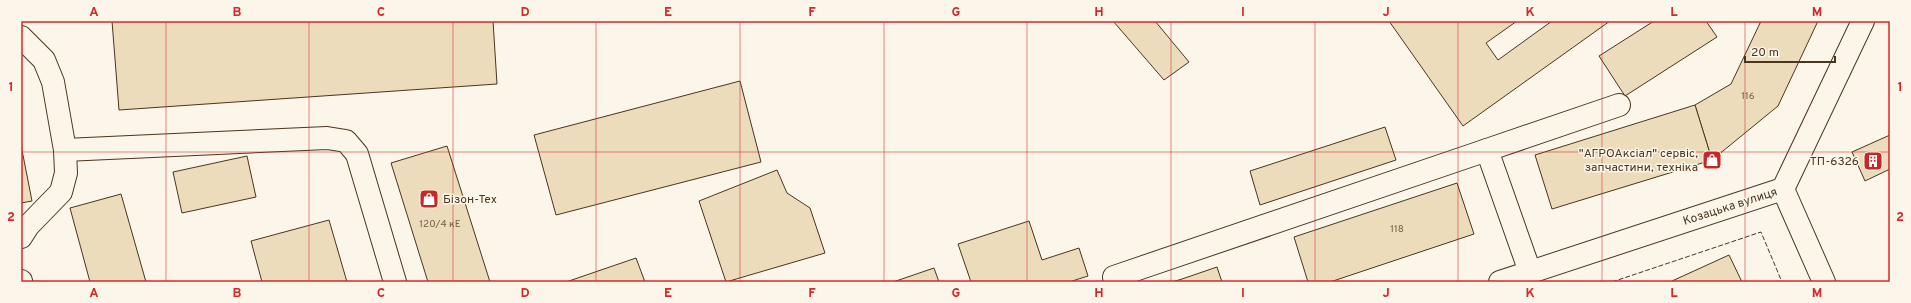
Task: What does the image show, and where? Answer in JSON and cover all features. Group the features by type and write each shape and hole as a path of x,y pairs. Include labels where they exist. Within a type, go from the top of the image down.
{"street":[{"name":"Козацька вулиця","path":"1500,282 1782,189 1863,21"},
{"path":"21,37 44,60 53,82 65,150 66,173 61,192 28,226 21,237"},
{"path":"1114,277 1619,105"},
{"path":"65,150 327,138 346,141 357,154 395,282"},
{"path":"1487,150 1530,272"},
{"path":"1782,189 1824,282"}],"building":[{"path":"112,21 493,21 497,84 119,110"},
{"path":"1113,21 1155,21 1189,62 1164,80"},
{"path":"1389,21 1517,21 1486,43 1498,60 1552,21 1610,21 1463,126"},
{"path":"1654,21 1706,21 1717,37 1625,96 1599,56"},
{"path":"1761,21 1818,21 1778,106 1712,160 1695,105 1731,84"},
{"path":"740,81 761,162 556,215 534,135"},
{"path":"1695,105 1712,160 1552,209 1535,155"},
{"path":"1385,127 1396,160 1260,205 1250,171"},
{"name":"ТП-6326","path":"1890,135 1890,169 1865,181 1852,152"},
{"path":"21,145 32,201 21,203"},
{"path":"447,146 490,282 428,282 391,163"},
{"path":"247,156 256,197 182,213 173,172"},
{"path":"777,170 787,193 810,208 825,253 726,282 699,201"},
{"path":"1457,183 1474,234 1330,282 1308,282 1294,237"},
{"path":"121,194 146,282 90,282 70,208"},
{"path":"329,220 347,282 262,282 251,241"},
{"path":"1029,221 1042,260 1079,248 1088,276 1069,282 971,282 958,244"},
{"path":"1729,255 1742,282 1672,282 1672,281"},
{"path":"636,258 645,282 566,282"},
{"path":"1217,267 1222,282 1172,282 1182,279"},
{"path":"934,268 939,282 893,282"}],"fence":[{"path":"1612,282 1761,232 1782,282"}],"place":[{"name":"\"АГРОАксіал\" сервіс, запчастини, техніка","path":"1712,160"},
{"name":"ТП-6326","path":"1873,161"},
{"name":"Бізон-Тех","path":"429,199"}]}
